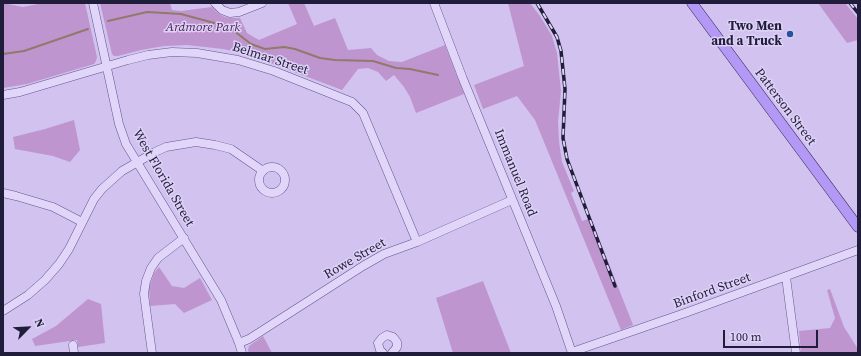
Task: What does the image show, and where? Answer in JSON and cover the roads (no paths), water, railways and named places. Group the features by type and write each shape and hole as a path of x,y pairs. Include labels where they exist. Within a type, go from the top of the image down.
{"main road":[{"name":"Patterson Street","path":"692,3 858,227"}],"street":[{"name":"West Florida Street","path":"93,3 119,124 126,144 221,300 242,353"},
{"path":"215,3 222,10 230,13 239,12 262,3"},
{"name":"Immanuel Road","path":"434,3 512,200 556,306 572,353"},
{"name":"Belmar Street","path":"3,95 20,92 107,65 148,55 172,52 197,53 238,60 274,71 352,102 363,113 417,242"},
{"path":"3,311 28,295 45,280 59,264 69,249 94,199 102,189 122,171 137,162 166,147 196,142 231,149 263,171"},
{"path":"3,194 16,196 53,207 82,222"},
{"name":"Rowe Street","path":"239,343 249,339 362,266 384,254 417,242 512,200"},
{"path":"152,353 144,294 146,281 151,268 158,258 184,238"},
{"name":"Binford Street","path":"572,353 858,250"},
{"path":"786,277 796,353"},
{"path":"384,353 380,350 378,343 382,338 388,335 393,337 397,342 397,347 392,353"}],"waterway":[{"path":"108,21 147,12 181,14 229,27 251,44 265,49 284,47 295,49 320,58 373,61 396,68 410,69 438,75"},
{"path":"3,54 24,51 88,29"}],"railway":[{"path":"537,3 557,37 561,51 565,89 563,138 567,159 615,286"},
{"path":"850,3 858,13"}],"place":[{"name":"Two Men and a Truck","path":"790,34"}],"park label":[{"name":"Ardmore Park","path":"203,28"}]}
